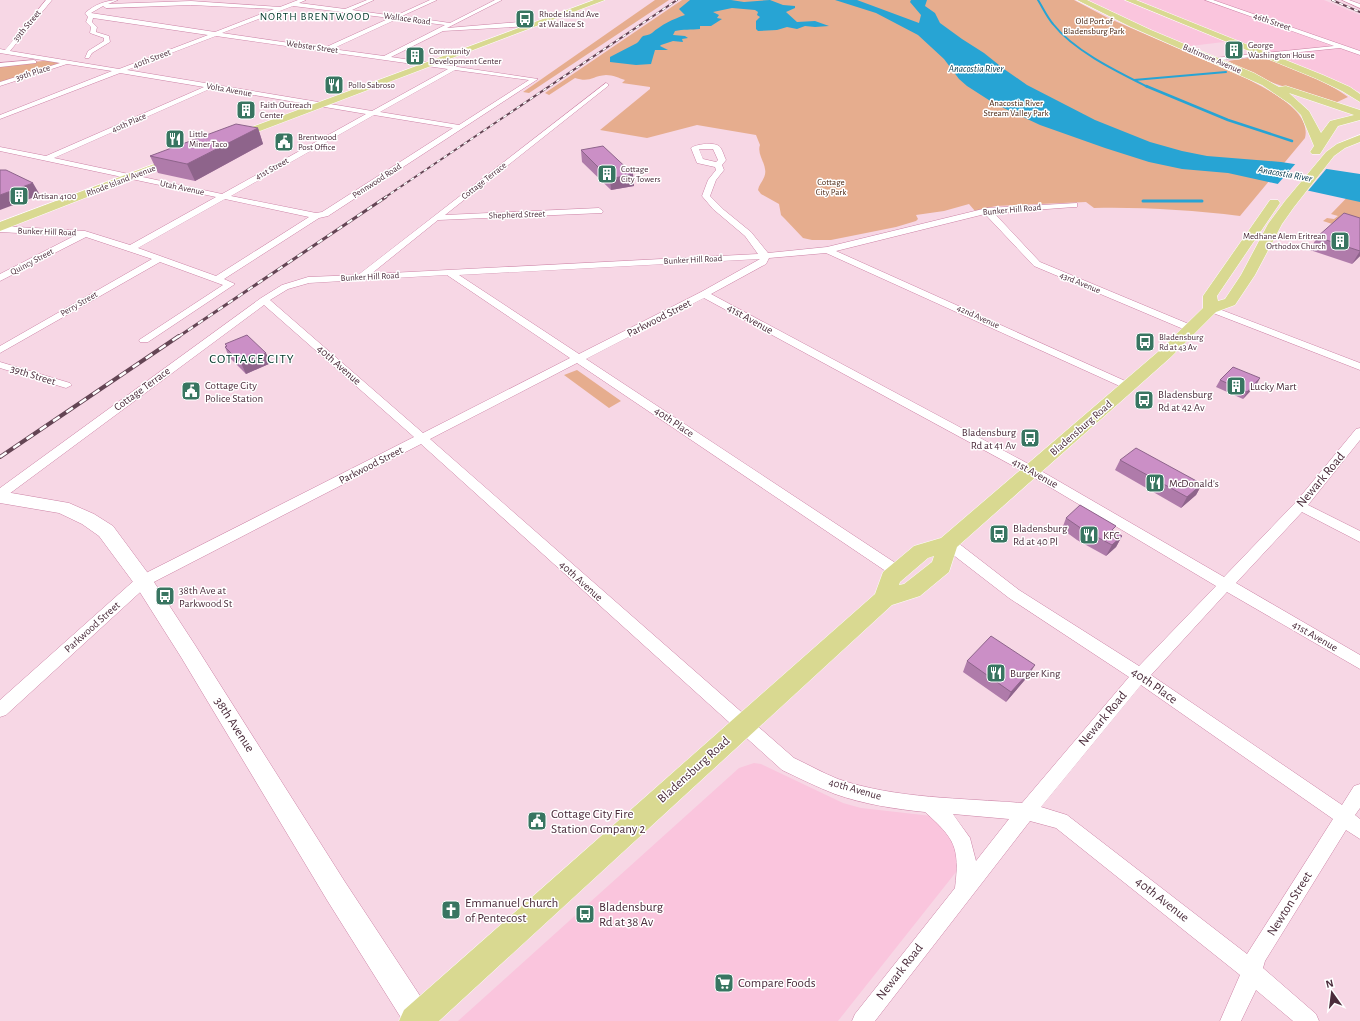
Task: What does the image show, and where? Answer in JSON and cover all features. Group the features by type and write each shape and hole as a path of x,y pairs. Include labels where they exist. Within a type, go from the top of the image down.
{"main road":[{"path":"315,104 418,62 582,0"},
{"path":"219,140 529,25 601,0"},
{"name":"Baltimore Avenue","path":"1081,0 1125,22 1249,75 1283,94 1302,110 1312,123 1320,146"},
{"path":"1128,0 1329,81 1360,92"},
{"path":"1249,75 1360,113"},
{"path":"1329,81 1360,99"},
{"path":"1340,107 1360,107"},
{"path":"1303,168 1320,146 1327,130 1333,124 1360,117"},
{"path":"1328,157 1341,146 1360,138"},
{"path":"1328,157 1360,147"},
{"name":"Rhode Island Avenue","path":"0,220 189,151"},
{"name":"Bladensburg Road","path":"1211,309 1210,296 1291,192 1328,157"},
{"name":"Rhode Island Avenue","path":"0,228 124,176"},
{"name":"Bladensburg Road","path":"884,600 891,578 921,552 948,543 1128,386 1192,329 1211,309 1230,302 1253,267 1291,192"},
{"name":"38th Avenue","path":"0,495 63,507 88,519 106,531 143,581 271,783 336,891 417,1020"},
{"name":"Bladensburg Road","path":"417,1020 743,725 884,600 912,590 941,566 948,543"}],"street":[{"name":"39th Street","path":"3,52 49,0"},
{"path":"87,57 90,52 107,42 106,37 93,33 94,27 89,22 90,16 88,13 96,7 115,0"},
{"name":"40th Street","path":"0,117 303,0"},
{"path":"346,11 372,0"},
{"path":"326,49 434,0"},
{"path":"384,58 499,0"},
{"name":"46th Street","path":"1208,0 1360,53"},
{"path":"1345,0 1360,6"},
{"path":"96,7 185,2 282,8"},
{"name":"Wallace Road","path":"293,4 449,24"},
{"name":"Webster Street","path":"90,16 535,78"},
{"name":"Wallace Road","path":"439,30 518,24 529,25"},
{"path":"1214,60 1360,46"},
{"name":"Volta Avenue","path":"3,52 458,128"},
{"path":"0,65 54,60"},
{"name":"39th Place","path":"0,84 67,62"},
{"name":"41st Street","path":"130,248 455,67"},
{"name":"Pennwood Road","path":"217,279 316,216 325,214 535,78"},
{"name":"Cottage Terrace","path":"361,276 606,85"},
{"name":"40th Place","path":"46,159 212,86"},
{"name":"Utah Avenue","path":"0,150 316,216"},
{"path":"718,165 720,170 712,180 706,196 721,214 749,236 760,252 766,256"},
{"name":"Bunker Hill Road","path":"285,287 308,280 361,276 450,273 766,256 827,250 987,211 1074,205"},
{"name":"Shepherd Street","path":"436,218 599,211"},
{"name":"43rd Avenue","path":"987,211 1037,264 1192,329"},
{"name":"Bunker Hill Road","path":"0,228 85,234 130,248 230,284 144,340"},
{"name":"Quincy Street","path":"0,278 85,234"},
{"name":"42nd Avenue","path":"827,250 1128,386"},
{"name":"Parkwood Street","path":"0,710 143,581 704,294 763,262 766,256"},
{"name":"Perry Street","path":"0,350 158,259"},
{"name":"40th Place","path":"450,273 898,572"},
{"name":"Cottage Terrace","path":"0,495 264,300 285,287"},
{"name":"41st Avenue","path":"704,294 1032,471 1360,663"},
{"name":"40th Avenue","path":"264,300 423,439 788,764 836,786 899,801 1026,812 1061,821 1252,971 1267,986 1309,1021"},
{"path":"1211,309 1360,367"},
{"name":"39th Street","path":"0,365 66,385"},
{"name":"Newark Road","path":"862,1021 1026,812 1140,676 1225,583 1300,506 1360,432"},
{"path":"1300,506 1360,537"},
{"name":"40th Place","path":"948,543 1014,594 1140,676 1360,830"},
{"name":"Newton Street","path":"1230,1021 1247,987 1256,957 1360,792"},
{"path":"929,804 956,830 962,843 967,861 964,890"}],"shaded area":[{"path":"1081,0 1324,0 1360,15 1360,92 1232,41 1182,47"},
{"path":"754,763 761,764 843,803 861,808 932,816 947,824 960,867 838,1021 458,1021 739,768"}],"green space":[{"path":"655,0 669,0 529,93 523,92"},
{"name":"Anacostia River Stream Valley Park","path":"682,0 1074,0 1108,18 1246,78 1265,88 1286,102 1302,118 1305,128 1305,138 1240,216 1167,209 1094,208 1086,202 996,206 975,211 969,204 944,211 916,215 918,219 916,221 896,227 831,240 812,240 803,238 781,215 779,204 761,194 758,190 764,178 765,172 759,151 760,145 756,135 697,125 647,138 600,130 650,89 650,87 622,83 625,80 606,75 584,80 575,78 549,95 545,93"},
{"path":"1255,57 1266,59 1303,72 1348,97 1333,104 1259,78 1228,61"},
{"path":"54,60 67,62 0,84 0,65"},
{"path":"1360,184 1360,233 1323,221 1327,218 1334,219 1338,216 1331,214"},
{"path":"577,370 621,401 609,408 564,375"}],"water":[{"path":"690,0 731,0 744,2 770,0 783,5 795,6 795,8 786,12 797,22 815,21 829,26 805,26 797,29 787,27 777,30 758,31 756,29 756,21 760,17 757,15 758,12 755,10 732,8 713,12 719,15 717,18 722,19 711,26 700,26 700,29 675,31 673,35 685,36 688,38 682,39 683,42 673,41 661,45 660,46 668,50 655,50 651,64 636,65 610,62 610,57 637,43 643,36 651,34 667,22 685,15 679,9"},
{"name":"Anacostia River","path":"835,0 857,0 919,23 921,15 910,2 911,0 927,0 925,6 935,13 940,23 984,53 1004,69 1027,85 1095,120 1150,142 1182,151 1207,156 1281,162 1360,174 1360,202 1228,173 1182,169 1149,162 1040,125 995,104 967,86 959,79 944,59 918,35 876,13"}],"pier":[{"path":"1297,162 1327,168 1307,192 1276,186"}],"building":[{"path":"236,124 258,128 187,164 150,156"},
{"path":"603,146 633,174 610,179 581,150"},
{"path":"0,170 6,170 33,183 0,195"},
{"path":"1344,213 1360,218 1360,251 1317,237"},
{"path":"247,335 266,353 241,363 225,347 227,346 225,344"},
{"path":"1233,367 1260,378 1247,392 1220,380"},
{"path":"1136,448 1202,484 1187,497 1120,460"},
{"path":"1080,505 1116,526 1112,530 1122,536 1112,545 1082,529 1066,518"},
{"name":"Burger King","path":"991,636 1035,665 1011,692 967,661"}],"waterway":[{"path":"1038,0 1053,24 1072,43 1097,60 1148,87"},
{"path":"1134,80 1226,72"},
{"path":"1146,86 1228,120 1292,141"},
{"path":"1143,201 1202,201"}],"railway":[{"path":"384,198 677,0"},
{"path":"1332,0 1360,12"},
{"path":"178,337 386,197"},
{"path":"0,457 179,336"}],"place":[{"name":"Rhode Island Ave at Wallace St","path":"525,19"},
{"name":"George Washington House","path":"1234,50"},
{"name":"Community Development Center","path":"415,56"},
{"name":"Pollo Sabroso","path":"334,85"},
{"name":"Faith Outreach Center","path":"246,110"},
{"name":"Little Miner Taco","path":"175,139"},
{"name":"Brentwood Post Office","path":"284,142"},
{"name":"Cottage City Towers","path":"607,174"},
{"name":"Artisan 4100","path":"19,196"},
{"name":"Medhane Alem Eritrean Orthodox Church","path":"1340,241"},
{"name":"Bladensburg Rd at 43 Av","path":"1145,342"},
{"name":"Lucky Mart","path":"1236,386"},
{"name":"Cottage City Police Station","path":"191,391"},
{"name":"Bladensburg Rd at 42 Av","path":"1144,400"},
{"name":"Bladensburg Rd at 41 Av","path":"1030,438"},
{"name":"McDonald's","path":"1155,483"},
{"name":"Bladensburg Rd at 40 Pl","path":"999,534"},
{"name":"KFC","path":"1089,535"},
{"name":"38th Ave at Parkwood St","path":"165,596"},
{"name":"Burger King","path":"996,673"},
{"name":"Cottage City Fire Station Company 2","path":"537,821"},
{"name":"Emmanuel Church of Pentecost","path":"451,910"},
{"name":"Bladensburg Rd at 38 Av","path":"585,914"},
{"name":"Compare Foods","path":"724,983"}],"district":[{"name":"NORTH BRENTWOOD","path":"315,16"},
{"name":"COTTAGE CITY","path":"252,359"}],"park label":[{"name":"Old Port of Bladensburg Park","path":"1094,26"},
{"name":"Cottage City Park","path":"831,188"}]}
